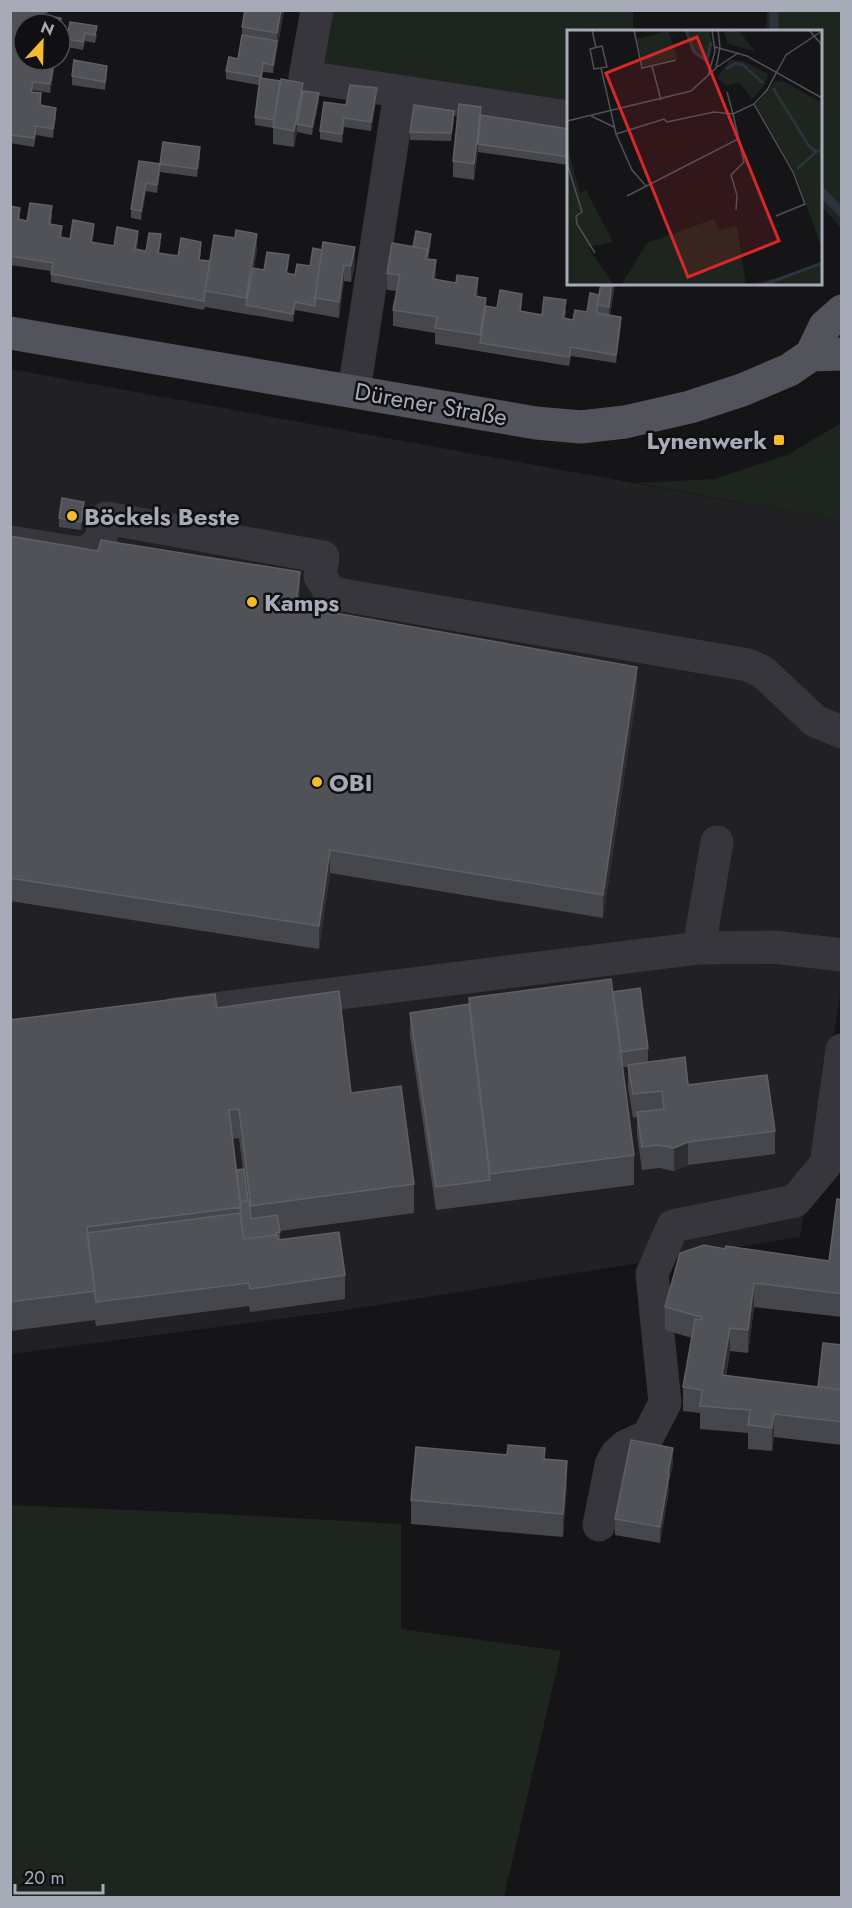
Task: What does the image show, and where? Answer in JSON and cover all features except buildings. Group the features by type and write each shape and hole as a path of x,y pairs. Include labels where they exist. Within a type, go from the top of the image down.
{"main road":[{"path":"826,355 825,326 842,311"},
{"name":"Dürener Straße","path":"10,333 536,423 581,427 625,422 700,404 742,390 826,355"}],"lane":[{"path":"318,10 305,77 567,117"},
{"path":"354,391 400,92"},
{"path":"10,542 85,554 100,542 106,518 323,557 320,576 331,592 624,642 748,666 763,672 815,721 842,732"},
{"path":"699,948 717,842"},
{"path":"141,1018 699,948 774,946 842,955"},
{"path":"599,1525 610,1465 616,1455 626,1446 648,1436 665,1403 652,1274 673,1226 795,1201 826,1164 842,1050"}],"shaded area":[{"path":"330,11 633,11 633,30 567,30 567,103 321,65"},
{"path":"767,11 841,11 841,228 822,207 822,30 766,30"},
{"path":"10,369 841,521 841,989 800,1237 340,1311 11,1354"},
{"path":"841,423 841,521 636,483 714,479 787,455"},
{"path":"11,1505 401,1524 401,1629 561,1651 504,1897 11,1897"}],"waterway":[{"path":"774,10 774,30"},
{"path":"822,192 842,213"}],"place":[{"name":"Lynenwerk","path":"779,440"},
{"name":"Böckels Beste","path":"72,516"},
{"name":"Kamps","path":"252,602"},
{"name":"OBI","path":"317,782"}]}
